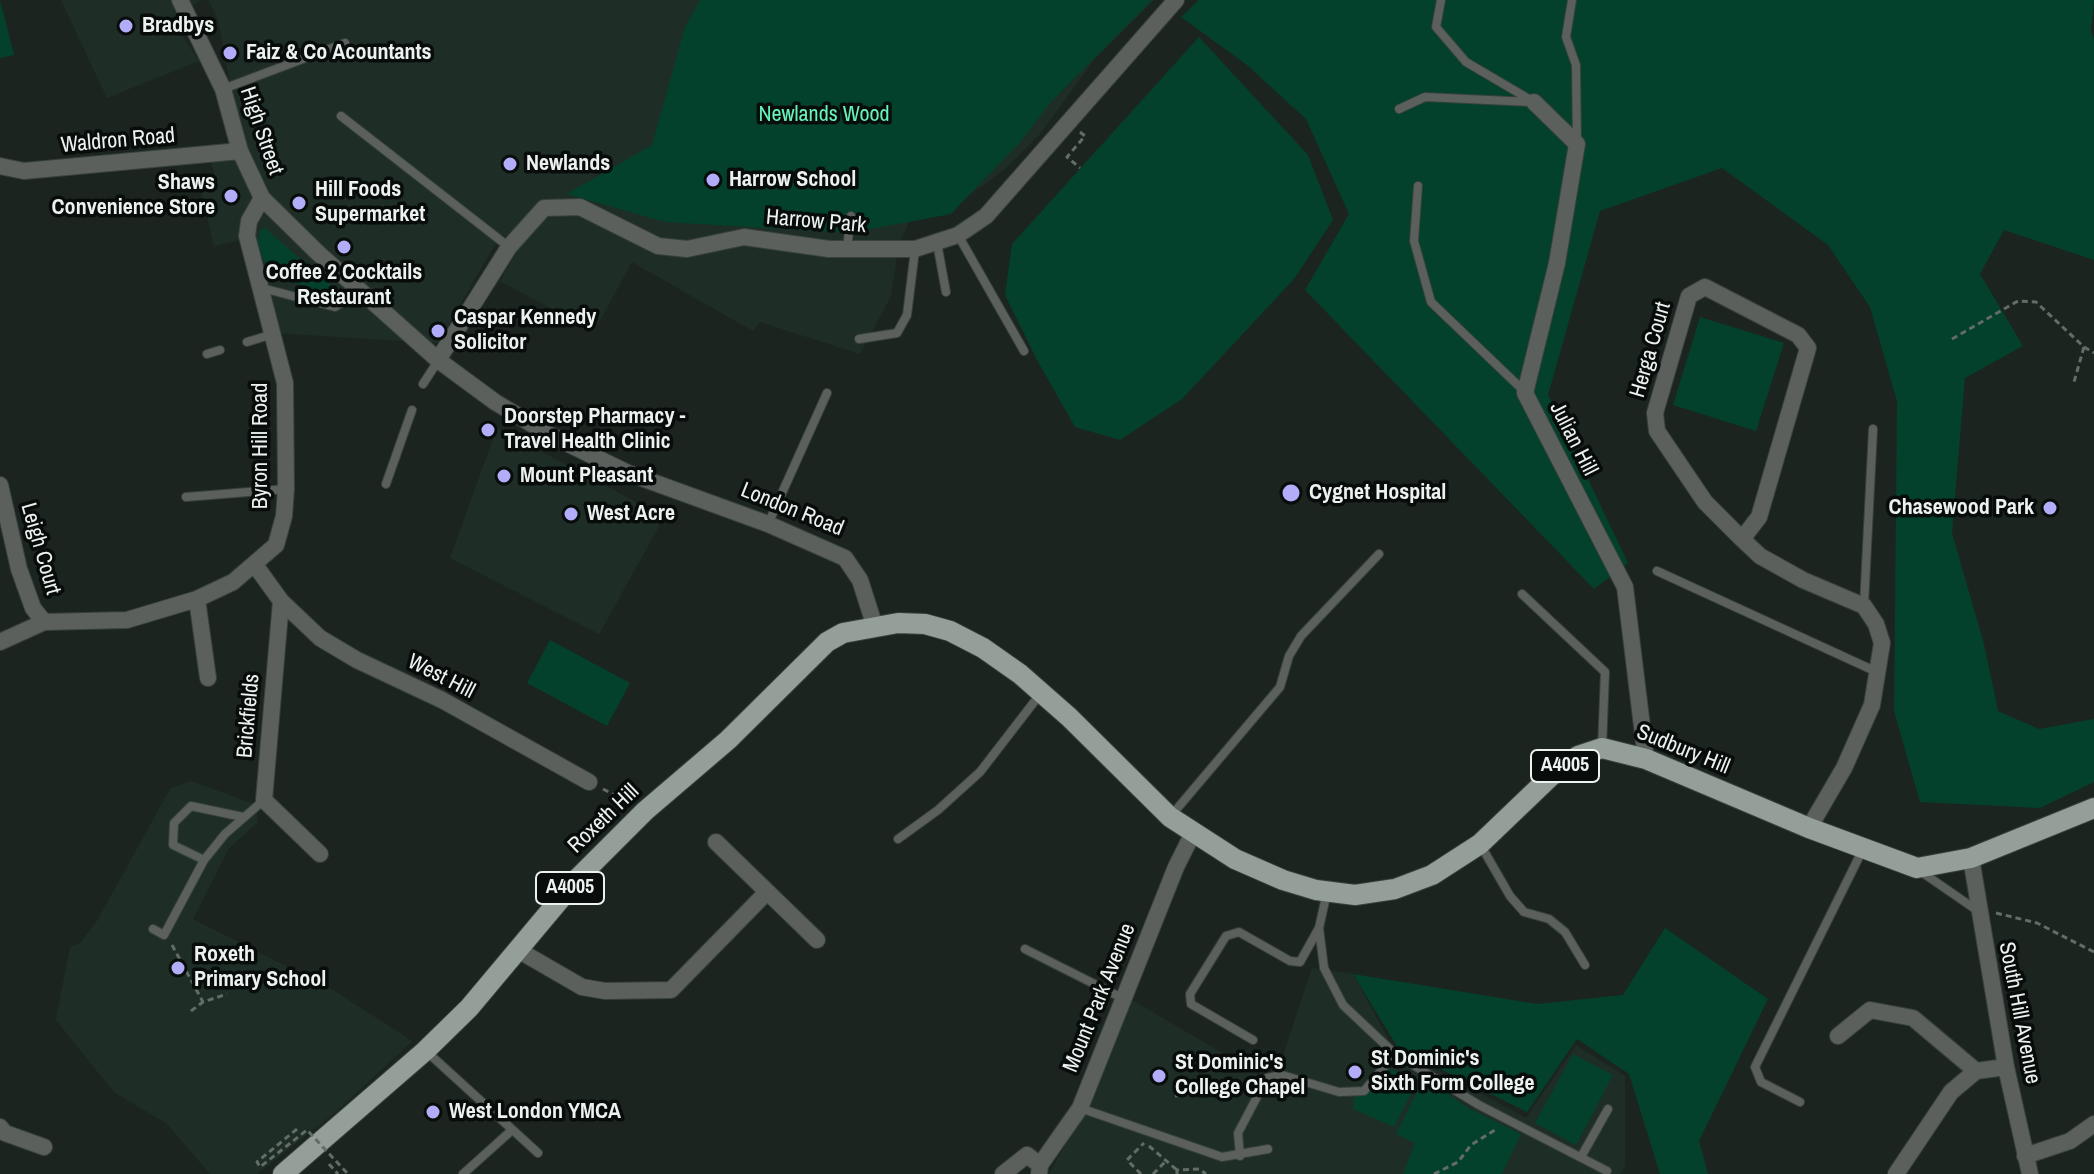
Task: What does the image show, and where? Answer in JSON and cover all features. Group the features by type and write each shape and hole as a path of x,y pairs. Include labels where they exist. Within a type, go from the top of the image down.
{"main road":[{"name":"A4005","path":"875,627 911,623 950,631 1001,659 1042,693 1170,817 1193,833"},
{"name":"Roxeth Hill","path":"283,1174 425,1051 518,950 578,878 645,811 728,740 827,642 843,633 875,627"},
{"name":"Sudbury Hill","path":"1193,833 1235,859 1283,880 1355,895 1395,889 1432,875 1480,844 1550,777 1578,756 1602,748 1646,759 1809,828 1917,868"},
{"path":"1917,868 1971,858 2094,808"}],"street":[{"name":"High Street","path":"180,0 223,89 240,151 262,198 360,291"},
{"name":"Harrow Park","path":"438,360 509,247 544,208 564,205 580,207 658,246 687,249 744,237 847,249 915,249 958,235 986,216 1176,0"},
{"path":"1534,102 1577,144"},
{"name":"Julian Hill","path":"1577,144 1557,263 1525,393 1625,587 1646,759"},
{"name":"Waldron Road","path":"0,166 24,171 240,151"},
{"name":"Byron Hill Road","path":"0,642 44,622 127,620 197,599 233,582 276,545 284,516 286,489 285,383 247,236 249,221 262,198"},
{"name":"Herga Court","path":"1742,539 1759,517 1808,348 1798,335 1705,287 1689,296 1655,413 1657,431 1705,502 1742,539 1760,556 1803,580 1864,606"},
{"name":"London Road","path":"360,291 438,360 495,402 550,435 628,473 768,524 845,558 860,580 875,627"},
{"name":"Leigh Court","path":"0,485 19,569 33,608 44,622"},
{"path":"255,565 281,601"},
{"path":"197,599 208,678"},
{"name":"West Hill","path":"281,601 320,638 357,660 442,700 589,782"},
{"name":"Brickfields","path":"264,800 281,601"},
{"path":"1809,828 1844,768 1872,705 1882,643 1876,624 1864,606"},
{"path":"264,800 320,854"},
{"name":"Mount Park Avenue","path":"1040,1170 1080,1108 1176,867 1193,833"},
{"path":"716,842 817,940"},
{"name":"South Hill Avenue","path":"1971,858 1985,912 2006,1067 2030,1174"},
{"path":"518,950 582,987 616,992 671,990 767,892"},
{"path":"1838,1036 1870,1010 1913,1018 1976,1071"},
{"path":"1896,1174 1951,1092 1976,1071 2006,1067"},
{"path":"2025,1156 2070,1141 2094,1124"},
{"path":"0,1127 5,1133 44,1147"},
{"path":"1003,1174 1027,1155 1040,1170"}],"lane":[{"path":"1441,0 1436,27 1466,62 1534,102"},
{"path":"1572,0 1566,37 1576,65 1577,144"},
{"path":"223,89 345,43"},
{"path":"1399,109 1425,97 1534,102"},
{"path":"341,116 509,247"},
{"path":"1418,186 1414,241 1431,302 1525,393"},
{"path":"847,249 851,216"},
{"path":"958,235 1024,351"},
{"path":"937,243 946,292"},
{"path":"859,339 897,333 907,315 915,249"},
{"path":"261,288 335,307 360,291"},
{"path":"247,342 273,334"},
{"path":"207,354 220,350"},
{"path":"423,384 438,360"},
{"path":"768,524 827,393"},
{"path":"386,484 412,410"},
{"path":"1864,606 1873,429"},
{"path":"186,497 286,489"},
{"path":"1170,817 1280,687 1289,656 1301,636 1379,554"},
{"path":"1657,571 1878,672"},
{"path":"1522,594 1605,672 1602,748"},
{"path":"898,839 938,810 980,772 1042,693"},
{"path":"153,929 164,935 204,860 243,817 264,800"},
{"path":"204,860 173,845 174,823 191,806 243,817"},
{"path":"1480,844 1510,896 1524,912 1549,919 1565,932 1585,965"},
{"path":"1800,1102 1761,1082 1755,1067 1863,848"},
{"path":"1917,868 1985,912"},
{"path":"1253,1040 1191,1004 1190,994 1226,936 1239,932 1290,961 1300,962 1319,928 1328,891"},
{"path":"1319,928 1324,968 1343,1005 1395,1054 1509,1121 1607,1171"},
{"path":"1025,949 1125,999"},
{"path":"425,1051 538,1153"},
{"path":"1240,1156 1238,1133 1267,1078 1282,1075 1339,1092 1364,1091 1395,1054"},
{"path":"1080,1108 1209,1153 1240,1156 1268,1149"},
{"path":"1581,1157 1608,1109"},
{"path":"463,1174 512,1130"}],"path":[{"path":"1068,122 1085,136 1067,157 1080,168"},
{"path":"1952,339 2018,301 2036,302 2094,353"},
{"path":"2074,382 2084,347"},
{"path":"589,782 645,811"},
{"path":"1985,912 2037,923 2094,952"},
{"path":"172,945 203,1002"},
{"path":"191,1011 203,1002 227,994"},
{"path":"1175,1096 1192,1094"},
{"path":"1434,1174 1458,1162 1471,1145 1509,1121"},
{"path":"297,1129 257,1162 260,1167 307,1130 348,1174"},
{"path":"1141,1174 1127,1160 1145,1142"},
{"path":"1153,1174 1166,1161"},
{"path":"329,1164 338,1174"},
{"path":"1177,1174 1177,1170 1206,1174"}],"shaded area":[{"path":"61,0 201,0 171,19 199,61 107,98"},
{"name":"Harrow School","path":"208,0 1154,0 1094,60 1040,134 1005,169 953,207 911,218 899,243 891,296 860,354 760,322 753,331 632,262 594,331 500,281 521,244 501,234 438,343 274,333 245,239 214,246 200,186 216,180 211,162 243,152 218,19"},
{"path":"497,428 664,517 599,634 450,558"},
{"name":"Roxeth Primary School","path":"191,781 256,805 258,822 229,848 193,919 333,990 412,1041 337,1111 257,1174 210,1174 166,1123 114,1092 56,1020 70,947 80,943 97,921 170,789"},
{"name":"St Dominic's Sixth Form College","path":"1312,968 1353,974 1392,1046 1526,1118 1576,1045 1625,1076 1625,1166 1620,1174 1049,1174 1091,1099 1132,1000 1263,1077 1279,1068"}],"green space":[{"path":"0,0 14,55 0,58"},
{"name":"Newlands Wood","path":"700,0 1152,0 1049,104 1021,141 951,214 849,233 665,222 567,194 652,145 685,27"},
{"path":"1199,0 2094,0 2091,31 2094,39 2094,260 2004,230 1980,274 2023,346 1965,378 1952,533 1984,644 1998,711 2039,729 2094,719 2094,782 2040,808 1920,802 1894,711 1897,401 1870,307 1828,245 1722,168 1600,211 1548,395 1628,563 1594,589 1305,290 1349,214 1306,119 1247,65 1181,17"},
{"path":"1199,37 1308,155 1333,220 1294,279 1182,399 1120,440 1075,427 1037,360 1005,295 1012,244"},
{"path":"262,228 336,290 321,292 277,276 265,264 257,242"},
{"path":"1700,317 1784,343 1756,431 1673,405"},
{"path":"550,640 630,683 607,726 527,683"},
{"path":"1665,928 1768,999 1699,1141 1708,1174 1660,1174 1629,1074 1577,1039 1527,1112 1398,1048 1353,974 1537,1004 1623,995"},
{"path":"1573,1054 1613,1075 1576,1145 1535,1123"},
{"path":"1382,1067 1419,1078 1394,1127 1353,1109 1354,1099"},
{"path":"1424,1077 1468,1108 1521,1134 1502,1174 1403,1174 1415,1143 1396,1134"}],"place":[{"name":"Bradbys","path":"126,26"},
{"name":"Faiz & Co Acountants","path":"230,53"},
{"name":"Newlands","path":"510,164"},
{"name":"Harrow School","path":"713,180"},
{"name":"Shaws Convenience Store","path":"231,196"},
{"name":"Hill Foods Supermarket","path":"299,203"},
{"name":"Coffee 2 Cocktails Restaurant","path":"344,247"},
{"name":"Caspar Kennedy Solicitor","path":"438,331"},
{"name":"Doorstep Pharmacy - Travel Health Clinic","path":"488,430"},
{"name":"Mount Pleasant","path":"504,476"},
{"name":"Cygnet Hospital","path":"1291,493"},
{"name":"Chasewood Park","path":"2050,508"},
{"name":"West Acre","path":"571,514"},
{"name":"Roxeth Primary School","path":"178,968"},
{"name":"St Dominic's Sixth Form College","path":"1355,1072"},
{"name":"St Dominic's College Chapel","path":"1159,1076"},
{"name":"West London YMCA","path":"433,1112"}]}
